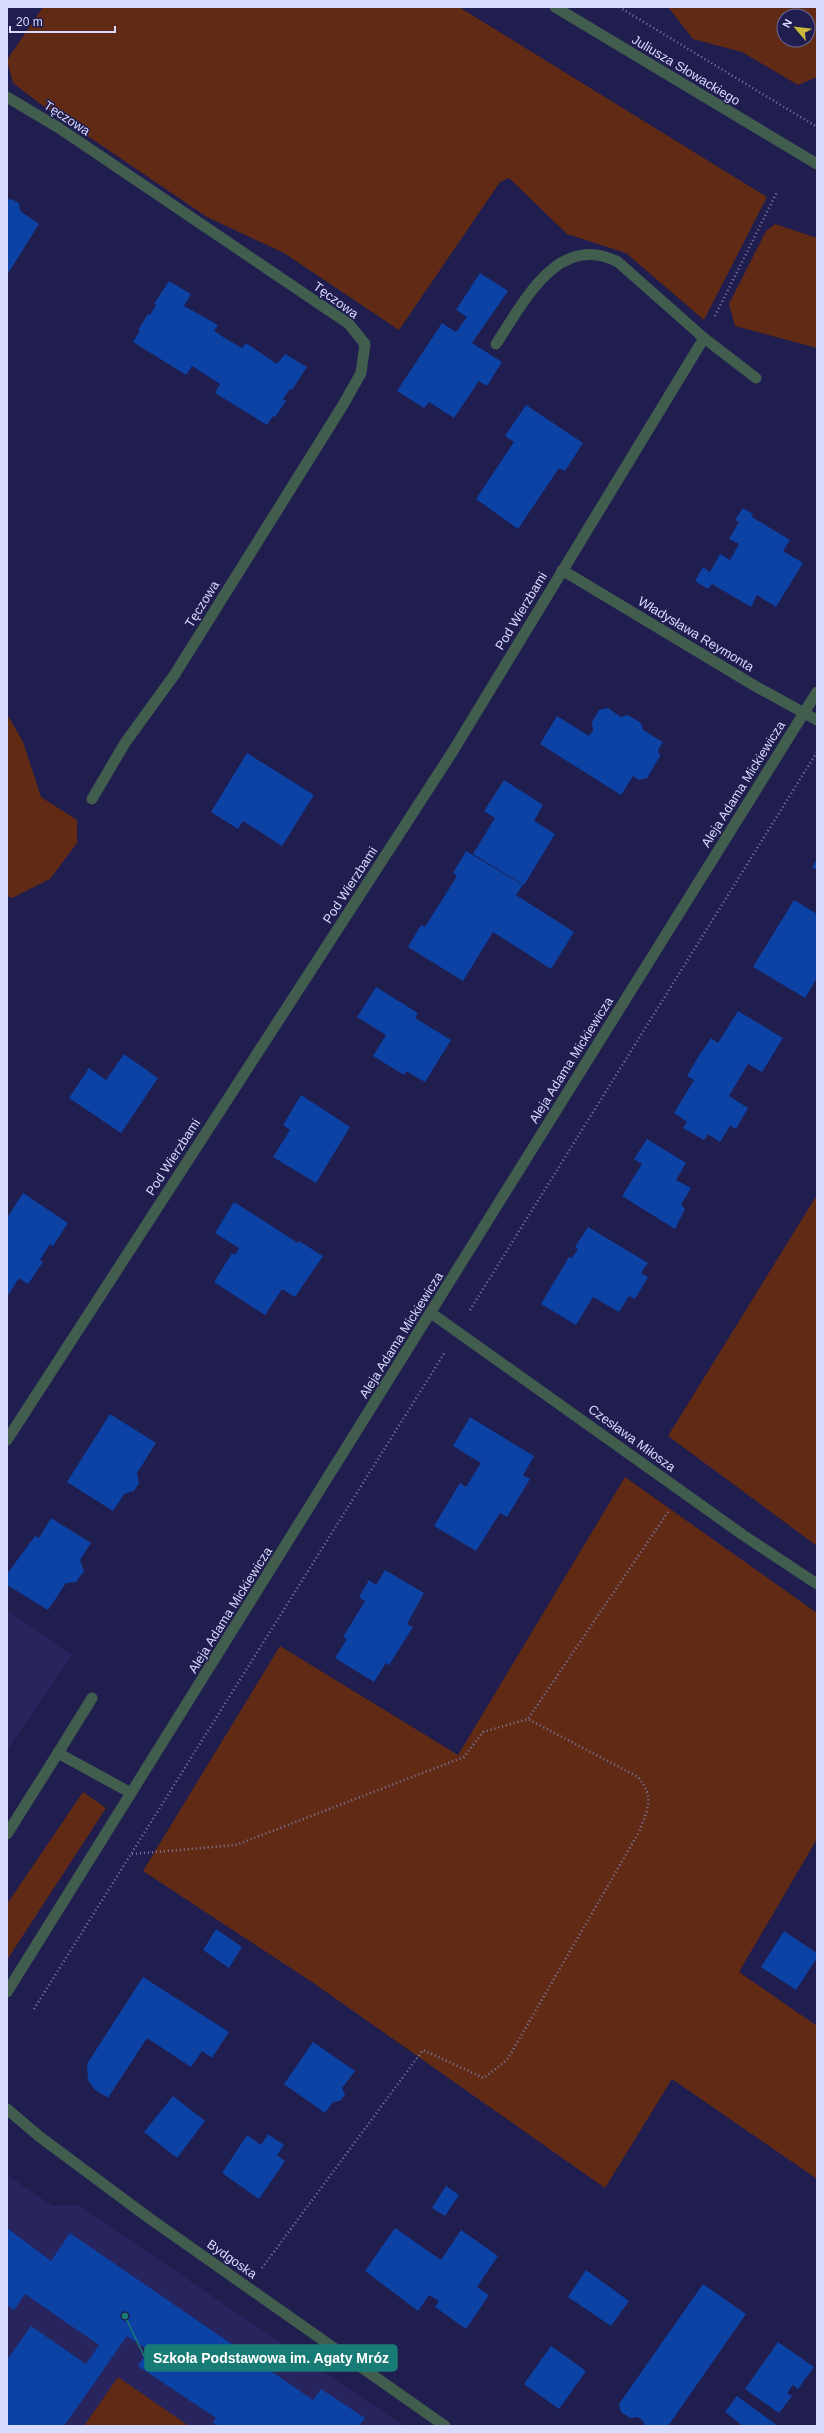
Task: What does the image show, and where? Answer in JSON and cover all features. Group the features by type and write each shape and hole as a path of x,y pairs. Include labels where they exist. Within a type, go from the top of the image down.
{"street":[{"name":"Juliusza Słowackiego","path":"555,7 802,157 817,164"},
{"name":"Tęczowa","path":"7,97 59,128 349,324 365,344 361,373 347,398 175,674 125,743 92,799"},
{"name":"Juliusza Słowackiego","path":"802,157 817,169"},
{"path":"496,344 536,284 555,266 576,256 604,255 618,262 704,338 756,378"},
{"name":"Pod Wierzbami","path":"7,1440 453,751 704,338"},
{"name":"Władysława Reymonta","path":"562,570 817,720"},
{"name":"Aleja Adama Mickiewicza","path":"7,1992 817,692"},
{"name":"Czesława Miłosza","path":"431,1313 458,1330 743,1535 817,1584"},
{"path":"7,1834 92,1698"},
{"path":"58,1753 131,1794"},
{"name":"Bydgoska","path":"7,2109 40,2137 248,2287 445,2426"}],"path":[{"path":"619,7 817,127"},
{"path":"704,338 777,192"},
{"path":"34,2009 817,752"},
{"path":"131,1854 236,1845 464,1757 482,1732 528,1719 682,1491"},
{"path":"248,2287 423,2050 484,2078 507,2060 639,1832 648,1806 648,1788 638,1777 528,1719"}],"shaded area":[{"path":"43,7 459,7 767,197 704,320 626,253 567,234 509,178 500,182 399,330 284,253 207,217 39,103 13,83 7,60"},
{"path":"668,7 817,7 817,77 798,85 742,52 693,39"},
{"path":"775,224 817,238 817,348 735,326 729,304 766,231"},
{"path":"7,714 23,742 41,797 77,820 77,843 50,879 12,898 7,896"},
{"path":"817,1195 817,1546 668,1436"},
{"path":"625,1477 817,1613 817,1839 739,1972 817,2026 817,2179 672,2079 605,2188 312,1982 143,1871 280,1646 458,1755"},
{"path":"7,1610 72,1655 7,1750"},
{"path":"83,1792 106,1808 7,1960 7,1904"},
{"path":"7,2175 53,2206 78,2205 404,2426 7,2426"},
{"path":"118,2377 189,2426 84,2426"}],"building":[{"path":"11,199 19,203 20,211 39,224 7,275 7,200"},
{"path":"480,273 508,291 472,343 502,362 487,386 479,381 454,418 429,402 424,408 397,391 442,323 456,332 467,317 456,310"},
{"path":"169,281 191,294 184,306 218,325 214,331 228,340 242,348 246,343 277,364 285,354 307,367 292,390 290,389 283,399 286,401 275,417 273,416 267,425 215,393 220,384 192,366 186,375 133,342 140,331 138,330 148,314 150,315 156,305 154,304"},
{"path":"526,405 583,443 565,471 559,468 518,529 476,499 514,442 505,436"},
{"path":"743,508 753,514 752,517 790,540 783,551 803,563 776,607 757,595 751,607 712,584 708,589 695,581 703,567 710,572 720,554 730,560 739,544 729,539 739,522 735,520"},
{"path":"608,708 621,717 628,715 641,723 643,730 663,742 658,750 660,756 647,778 639,780 633,776 621,795 540,744 557,716 589,736 593,730 592,722 599,710"},
{"path":"247,753 314,795 282,846 243,821 238,829 211,812"},
{"path":"504,780 543,805 534,821 555,834 524,885 473,854 495,818 484,811"},
{"path":"466,851 523,885 516,895 574,932 551,969 493,932 463,981 408,947 421,925 425,927 457,876 453,873"},
{"path":"817,859 817,870 812,867"},
{"path":"794,900 817,914 817,978 805,998 753,967"},
{"path":"376,987 418,1013 415,1018 451,1040 425,1082 406,1071 404,1075 373,1056 386,1035 357,1017"},
{"path":"738,1011 783,1038 762,1072 748,1064 729,1096 748,1108 736,1129 730,1126 720,1142 708,1134 704,1140 683,1128 687,1122 674,1113 694,1080 687,1076 698,1057 711,1038 718,1043"},
{"path":"124,1054 158,1078 121,1133 69,1098 89,1068 106,1080"},
{"path":"301,1095 350,1127 316,1183 273,1157 290,1130 283,1125"},
{"path":"647,1139 686,1163 676,1180 691,1188 681,1205 685,1209 675,1229 622,1196 642,1164 634,1159"},
{"path":"23,1193 68,1223 53,1246 50,1244 40,1260 43,1262 28,1284 19,1278 7,1297 7,1218"},
{"path":"234,1202 298,1243 299,1241 323,1256 295,1297 282,1289 265,1315 214,1282 232,1253 235,1255 239,1248 215,1233"},
{"path":"588,1227 648,1263 641,1273 648,1277 635,1299 629,1296 619,1312 593,1297 576,1325 541,1304 569,1257 572,1258 578,1249 575,1247"},
{"path":"110,1414 156,1443 137,1473 139,1483 134,1491 124,1494 113,1511 67,1482"},
{"path":"470,1417 534,1456 523,1475 530,1479 507,1517 500,1513 476,1551 434,1526 460,1483 466,1487 481,1463 453,1446"},
{"path":"51,1518 91,1543 80,1560 84,1571 76,1582 66,1583 48,1610 7,1585 7,1574 35,1536 39,1538"},
{"path":"385,1570 424,1593 407,1624 413,1627 389,1665 386,1663 374,1682 335,1658 347,1639 343,1637 365,1601 359,1597 369,1580 376,1585"},
{"path":"216,1929 242,1947 229,1968 203,1950"},
{"path":"784,1931 817,1953 817,1958 796,1990 761,1967"},
{"path":"143,1977 229,2032 212,2058 202,2051 191,2067 147,2038 108,2098 95,2090 88,2080 87,2064"},
{"path":"313,2042 355,2071 342,2088 345,2095 340,2101 333,2102 325,2113 284,2084"},
{"path":"173,2096 205,2121 177,2158 144,2132"},
{"path":"268,2134 284,2145 277,2155 285,2161 259,2199 222,2173 247,2135 261,2145"},
{"path":"446,2186 459,2195 445,2216 432,2208"},
{"path":"7,2228 51,2261 70,2233 313,2400 321,2389 365,2418 359,2426 218,2426 213,2423 216,2418 138,2366 148,2350 127,2336 64,2426 7,2426 7,2360 31,2326 86,2364 99,2345 25,2294 14,2310 7,2305"},
{"path":"395,2228 441,2260 461,2230 498,2256 477,2287 489,2295 466,2329 435,2307 439,2301 429,2295 418,2311 365,2271"},
{"path":"586,2270 629,2301 611,2326 568,2297"},
{"path":"703,2284 746,2314 668,2426 645,2426 644,2422 638,2417 630,2418 621,2412 619,2404"},
{"path":"778,2342 814,2367 798,2389 793,2385 787,2393 792,2396 779,2413 745,2389"},
{"path":"551,2346 586,2371 559,2409 524,2384"},
{"path":"737,2396 778,2426 743,2426 725,2412"}],"place":[{"name":"Szkoła Podstawowa im. Agaty Mróz","path":"125,2316"}]}
